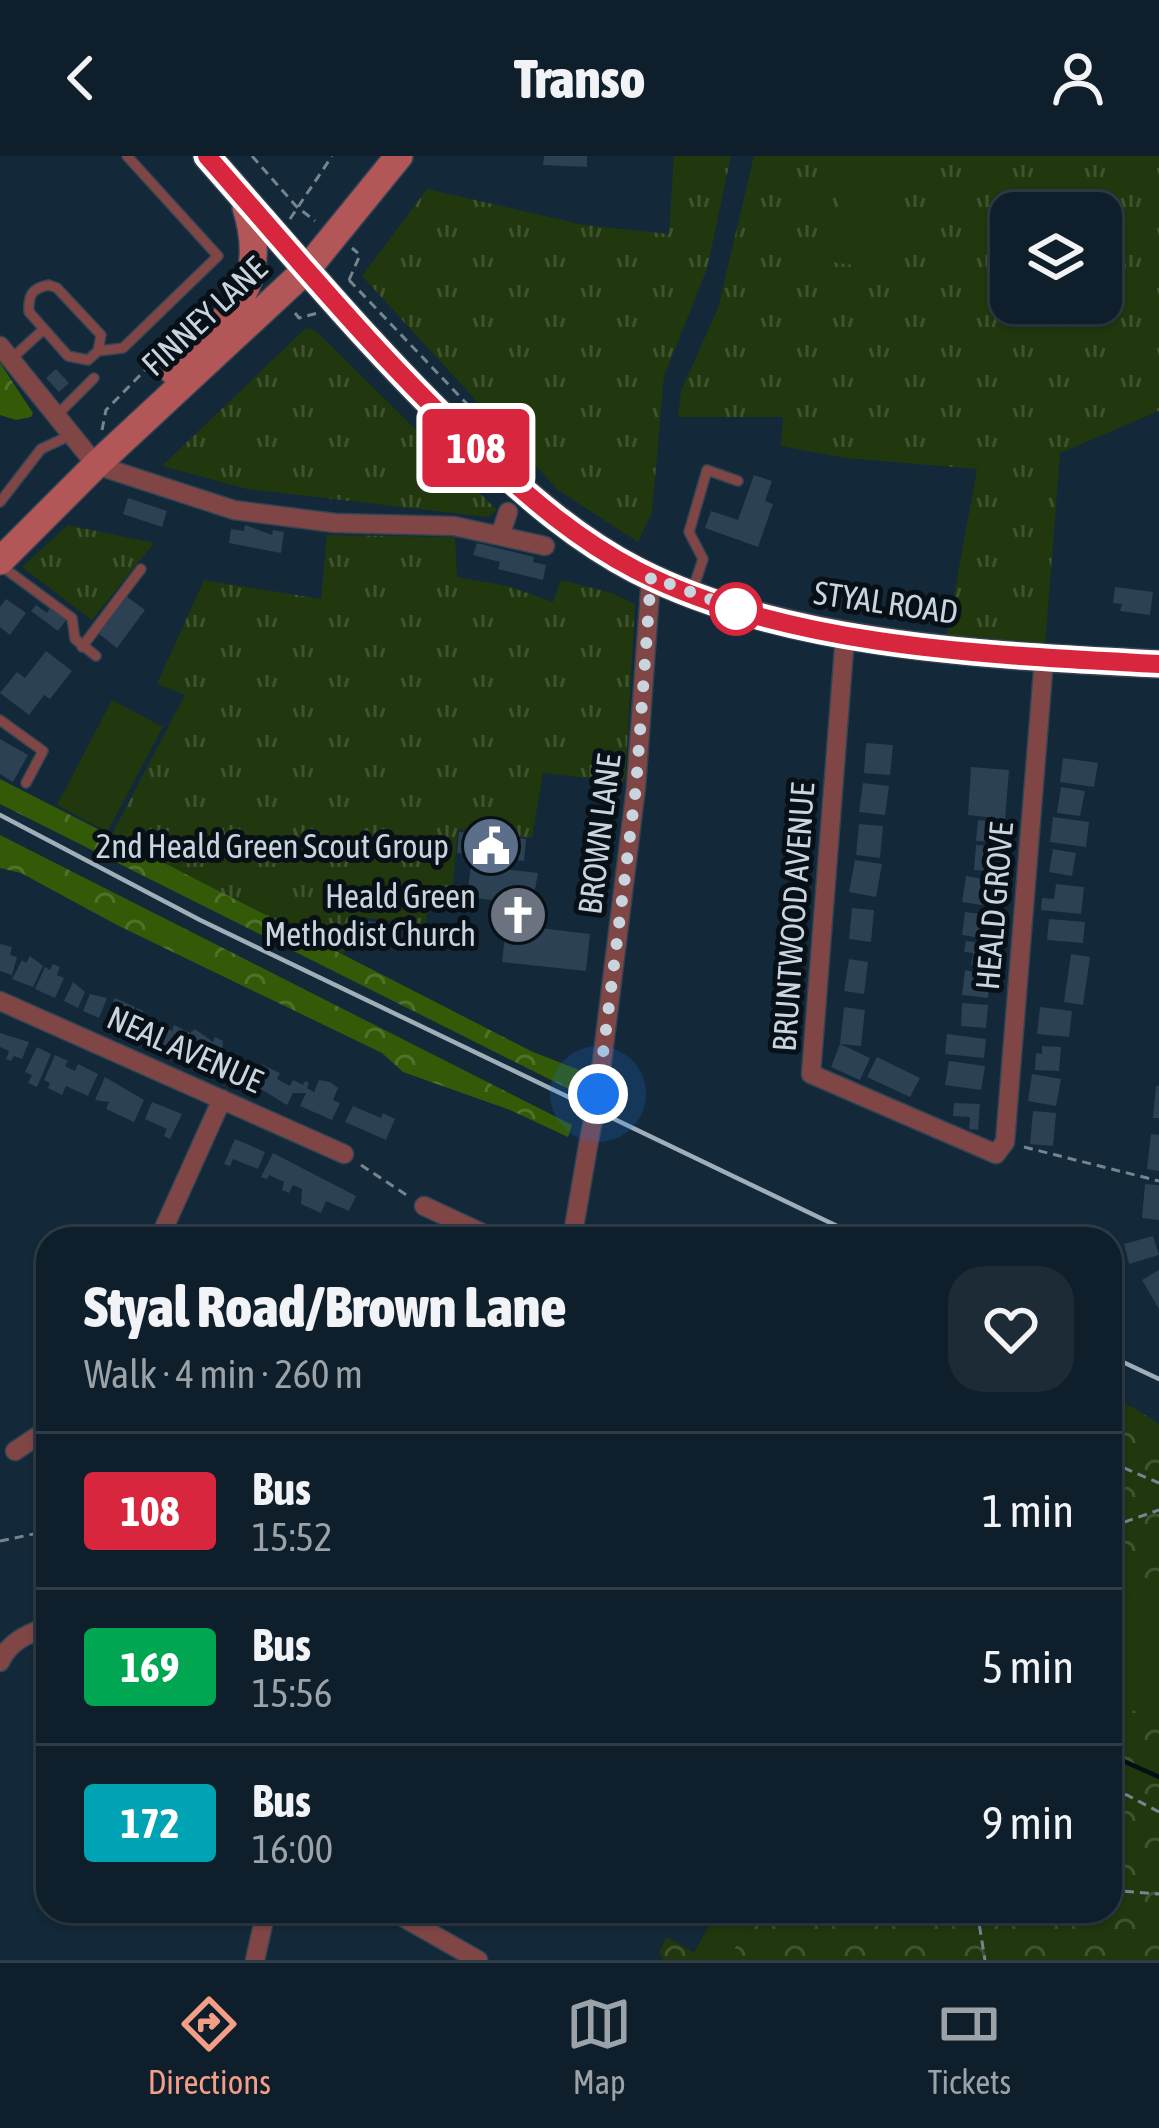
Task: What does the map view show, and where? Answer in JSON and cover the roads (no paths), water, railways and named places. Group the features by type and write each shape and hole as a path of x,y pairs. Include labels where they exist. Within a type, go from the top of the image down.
{"main road":[{"name":"STYAL ROAD","path":"207,156 445,419 538,505 599,549 651,577 763,618 845,636 1044,659 1159,664"},
{"name":"FINNEY LANE","path":"0,563 96,466 307,269 399,156"},
{"name":"FINNEY LANE","path":"149,416 158,388 247,292 256,268 255,234 244,197"}],"street":[{"path":"5,353 96,466 234,510 312,521 454,526 545,547"},
{"path":"500,536 508,512"},
{"name":"BROWN LANE","path":"574,1227 598,1094 636,787 651,577"},
{"name":"BRUNTWOOD AVENUE","path":"845,636 811,1074 1001,1148"},
{"name":"HEALD GROVE","path":"1001,1148 1044,659"},
{"name":"NEAL AVENUE","path":"0,1000 344,1154"},
{"path":"163,1227 222,1099"},
{"path":"424,1206 469,1227"},
{"path":"15,1451 36,1437"},
{"path":"0,1662 22,1636 36,1630"},
{"path":"255,1960 263,1923"},
{"path":"413,1923 478,1960"}],"lane":[{"path":"98,351 101,334 57,288 34,290 29,312 68,356 88,360 98,351 123,348 218,256 127,156"},
{"path":"5,353 44,329"},
{"path":"55,417 94,378"},
{"path":"0,502 40,449 69,436"},
{"path":"692,592 703,560 688,532 689,522 706,470 738,481"},
{"path":"0,563 72,618 75,639 96,656"},
{"path":"82,646 141,569"},
{"path":"0,720 43,751 26,783"}],"waterway":[{"path":"1122,1760 1159,1777"}],"railway":[{"path":"0,815 200,920 839,1227"},
{"path":"1122,1362 1159,1379"}],"place":[{"name":"2nd Heald Green Scout Group","path":"491,846"},
{"name":"Heald Green Methodist Church","path":"518,915"}]}
